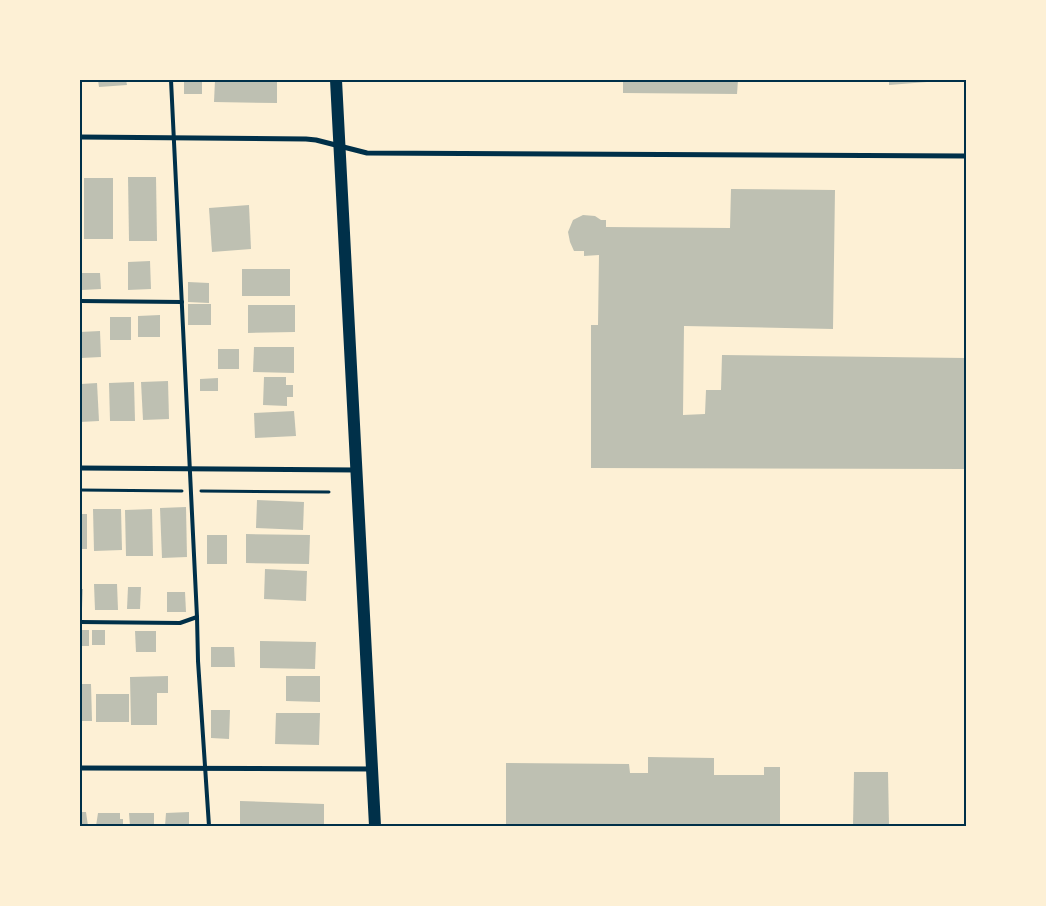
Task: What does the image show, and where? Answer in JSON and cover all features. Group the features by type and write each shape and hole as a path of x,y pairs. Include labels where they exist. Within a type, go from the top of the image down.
{"main road":[{"path":"336,80 375,826"}],"street":[{"path":"80,137 306,139 367,153 966,156"},
{"path":"80,468 357,470"},
{"path":"80,768 372,769"}],"lane":[{"path":"171,80 198,661 209,826"},
{"path":"80,300 182,302"},
{"path":"80,622 180,623 197,617"}],"path":[{"path":"80,490 329,492"}],"building":[{"path":"98,80 126,80 127,85 99,87"},
{"path":"184,80 202,80 202,94 184,94"},
{"path":"215,80 277,80 277,103 214,102"},
{"path":"623,80 738,80 737,94 623,93"},
{"path":"889,80 927,80 927,82 889,85"},
{"path":"128,177 156,177 157,241 129,241"},
{"path":"84,178 113,178 113,239 84,239"},
{"path":"731,189 835,190 833,329 684,326 683,415 705,414 706,390 721,390 722,355 966,358 966,469 591,468 591,325 598,325 599,255 584,256 584,251 574,251 568,232 573,220 583,215 595,216 601,220 606,220 606,227 730,228"},
{"path":"249,205 251,249 212,252 209,208"},
{"path":"150,261 151,289 128,290 128,262"},
{"path":"242,269 290,269 290,296 242,296"},
{"path":"82,273 100,273 101,289 82,290"},
{"path":"188,282 209,283 209,303 188,302"},
{"path":"188,304 211,304 211,325 188,325"},
{"path":"248,305 295,305 295,332 248,333"},
{"path":"160,315 160,337 138,337 138,316"},
{"path":"110,317 131,317 131,340 110,340"},
{"path":"100,331 101,357 81,358 80,332"},
{"path":"254,347 294,347 294,373 253,372"},
{"path":"218,349 239,349 239,369 218,369"},
{"path":"264,377 286,377 286,385 293,385 293,397 287,397 287,406 263,405"},
{"path":"218,378 218,391 200,391 200,379"},
{"path":"168,381 169,419 143,420 141,382"},
{"path":"134,382 135,421 110,421 109,383"},
{"path":"97,383 99,421 80,422 81,384"},
{"path":"294,411 296,436 255,438 254,413"},
{"path":"257,500 304,502 303,530 256,528"},
{"path":"186,507 187,557 162,558 160,508"},
{"path":"93,509 121,509 122,550 94,551"},
{"path":"152,509 153,556 126,556 125,510"},
{"path":"80,514 87,514 87,549 80,549"},
{"path":"246,534 310,535 309,564 246,563"},
{"path":"207,535 227,535 227,564 207,564"},
{"path":"265,569 307,571 306,601 264,599"},
{"path":"94,584 117,584 118,610 95,610"},
{"path":"128,587 141,587 140,609 127,609"},
{"path":"80,589 83,589 82,608 80,608"},
{"path":"167,592 185,592 186,612 167,612"},
{"path":"80,630 89,630 89,646 80,646"},
{"path":"92,630 105,630 105,645 92,645"},
{"path":"135,631 156,631 156,652 136,652"},
{"path":"260,641 316,642 315,669 260,668"},
{"path":"211,647 234,647 235,667 211,667"},
{"path":"168,676 168,693 157,693 157,725 131,725 130,677"},
{"path":"286,676 320,676 320,702 286,701"},
{"path":"80,684 91,684 92,721 80,721"},
{"path":"96,694 129,694 129,722 96,722"},
{"path":"211,710 230,710 229,739 211,738"},
{"path":"276,713 320,713 319,745 275,744"},
{"path":"648,757 714,758 714,775 764,775 764,767 780,767 780,826 506,826 506,763 629,764 630,773 648,773"},
{"path":"854,772 888,772 889,826 853,826"},
{"path":"240,801 324,804 324,826 240,826"},
{"path":"80,812 86,812 88,826 80,826"},
{"path":"189,812 189,824 191,826 165,826 166,813"},
{"path":"98,813 120,813 120,819 123,819 123,826 96,826"},
{"path":"129,813 154,813 154,826 130,826"}]}
